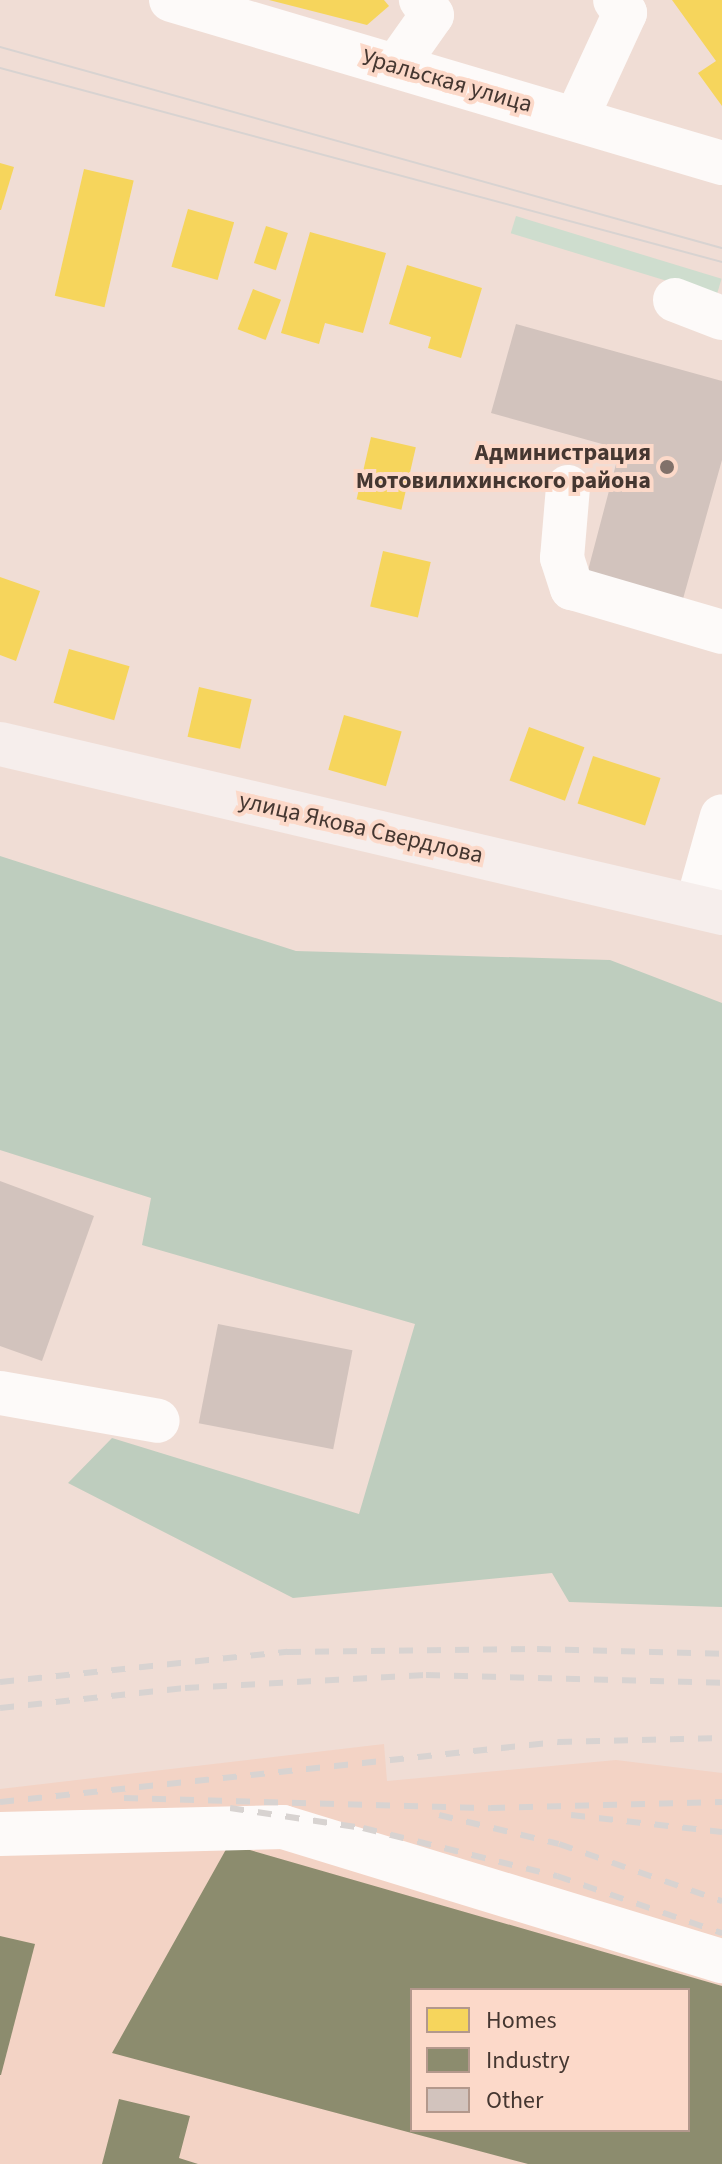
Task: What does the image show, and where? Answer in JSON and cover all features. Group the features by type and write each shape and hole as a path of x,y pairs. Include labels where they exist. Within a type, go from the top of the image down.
{"main road":[{"name":"улица Якова Свердлова","path":"0,744 710,909"}],"street":[{"name":"Уральская улица","path":"171,0 722,163"},
{"path":"396,66 432,15 421,0"},
{"path":"576,119 625,13 615,0"},
{"path":"675,300 722,318"},
{"path":"568,487 562,558 572,588 722,632"},
{"path":"710,909 722,816"},
{"path":"0,1393 158,1421"},
{"path":"0,1834 283,1827 722,1961"}],"shaded area":[{"path":"384,1744 387,1781 616,1760 722,1773 722,2164 0,2164 0,1789"}],"green space":[{"path":"516,216 722,279 716,296 511,233"},
{"path":"0,856 296,951 610,960 722,1003 722,1607 569,1602 552,1573 293,1598 68,1483 112,1438 359,1514 415,1324 142,1245 151,1198 0,1150"}],"building: Homes":[{"path":"269,0 384,0 389,6 367,25"},
{"path":"672,0 722,0 722,106 698,73 716,61"},
{"path":"0,163 14,167 1,210 0,210"},
{"path":"84,169 134,180 104,307 55,296"},
{"path":"188,209 234,222 218,280 171,267"},
{"path":"266,226 288,233 276,270 254,263"},
{"path":"310,232 386,253 363,333 325,323 319,344 281,333"},
{"path":"407,265 482,288 461,358 428,348 431,337 389,324"},
{"path":"253,289 281,300 266,340 238,329"},
{"path":"371,437 416,447 401,510 357,499"},
{"path":"383,551 431,562 418,618 370,607"},
{"path":"0,577 40,591 16,661 0,655"},
{"path":"69,649 130,666 114,720 54,703"},
{"path":"199,687 252,699 240,749 188,737"},
{"path":"344,715 402,732 386,786 328,770"},
{"path":"529,727 584,747 565,801 510,781"},
{"path":"593,756 661,778 645,825 578,804"}],"building: Industry":[{"path":"229,1844 722,1986 722,2164 528,2164 112,2053"},
{"path":"0,1936 35,1944 1,2075 0,2075"},
{"path":"119,2099 190,2116 179,2158 198,2164 102,2164"}],"building: Other":[{"name":"Администрация Мотовилихинского района","path":"516,324 722,381 722,460 681,606 586,578 620,449 491,413"},
{"path":"0,1181 94,1216 42,1361 0,1346"},
{"path":"218,1324 352,1350 333,1449 199,1423"}],"tram line":[{"path":"0,47 722,248"},
{"path":"0,68 722,262"}],"railway":[{"path":"0,1682 287,1652 537,1649 722,1654"},
{"path":"0,1708 185,1688 426,1675 722,1683"},
{"path":"0,1802 558,1742 722,1738"},
{"path":"124,1798 491,1808 722,1802"},
{"path":"230,1808 363,1828 557,1876 722,1933"},
{"path":"439,1815 559,1844 722,1901"},
{"path":"571,1815 722,1832"}],"place":[{"name":"Администрация Мотовилихинского района","path":"667,467"}]}
